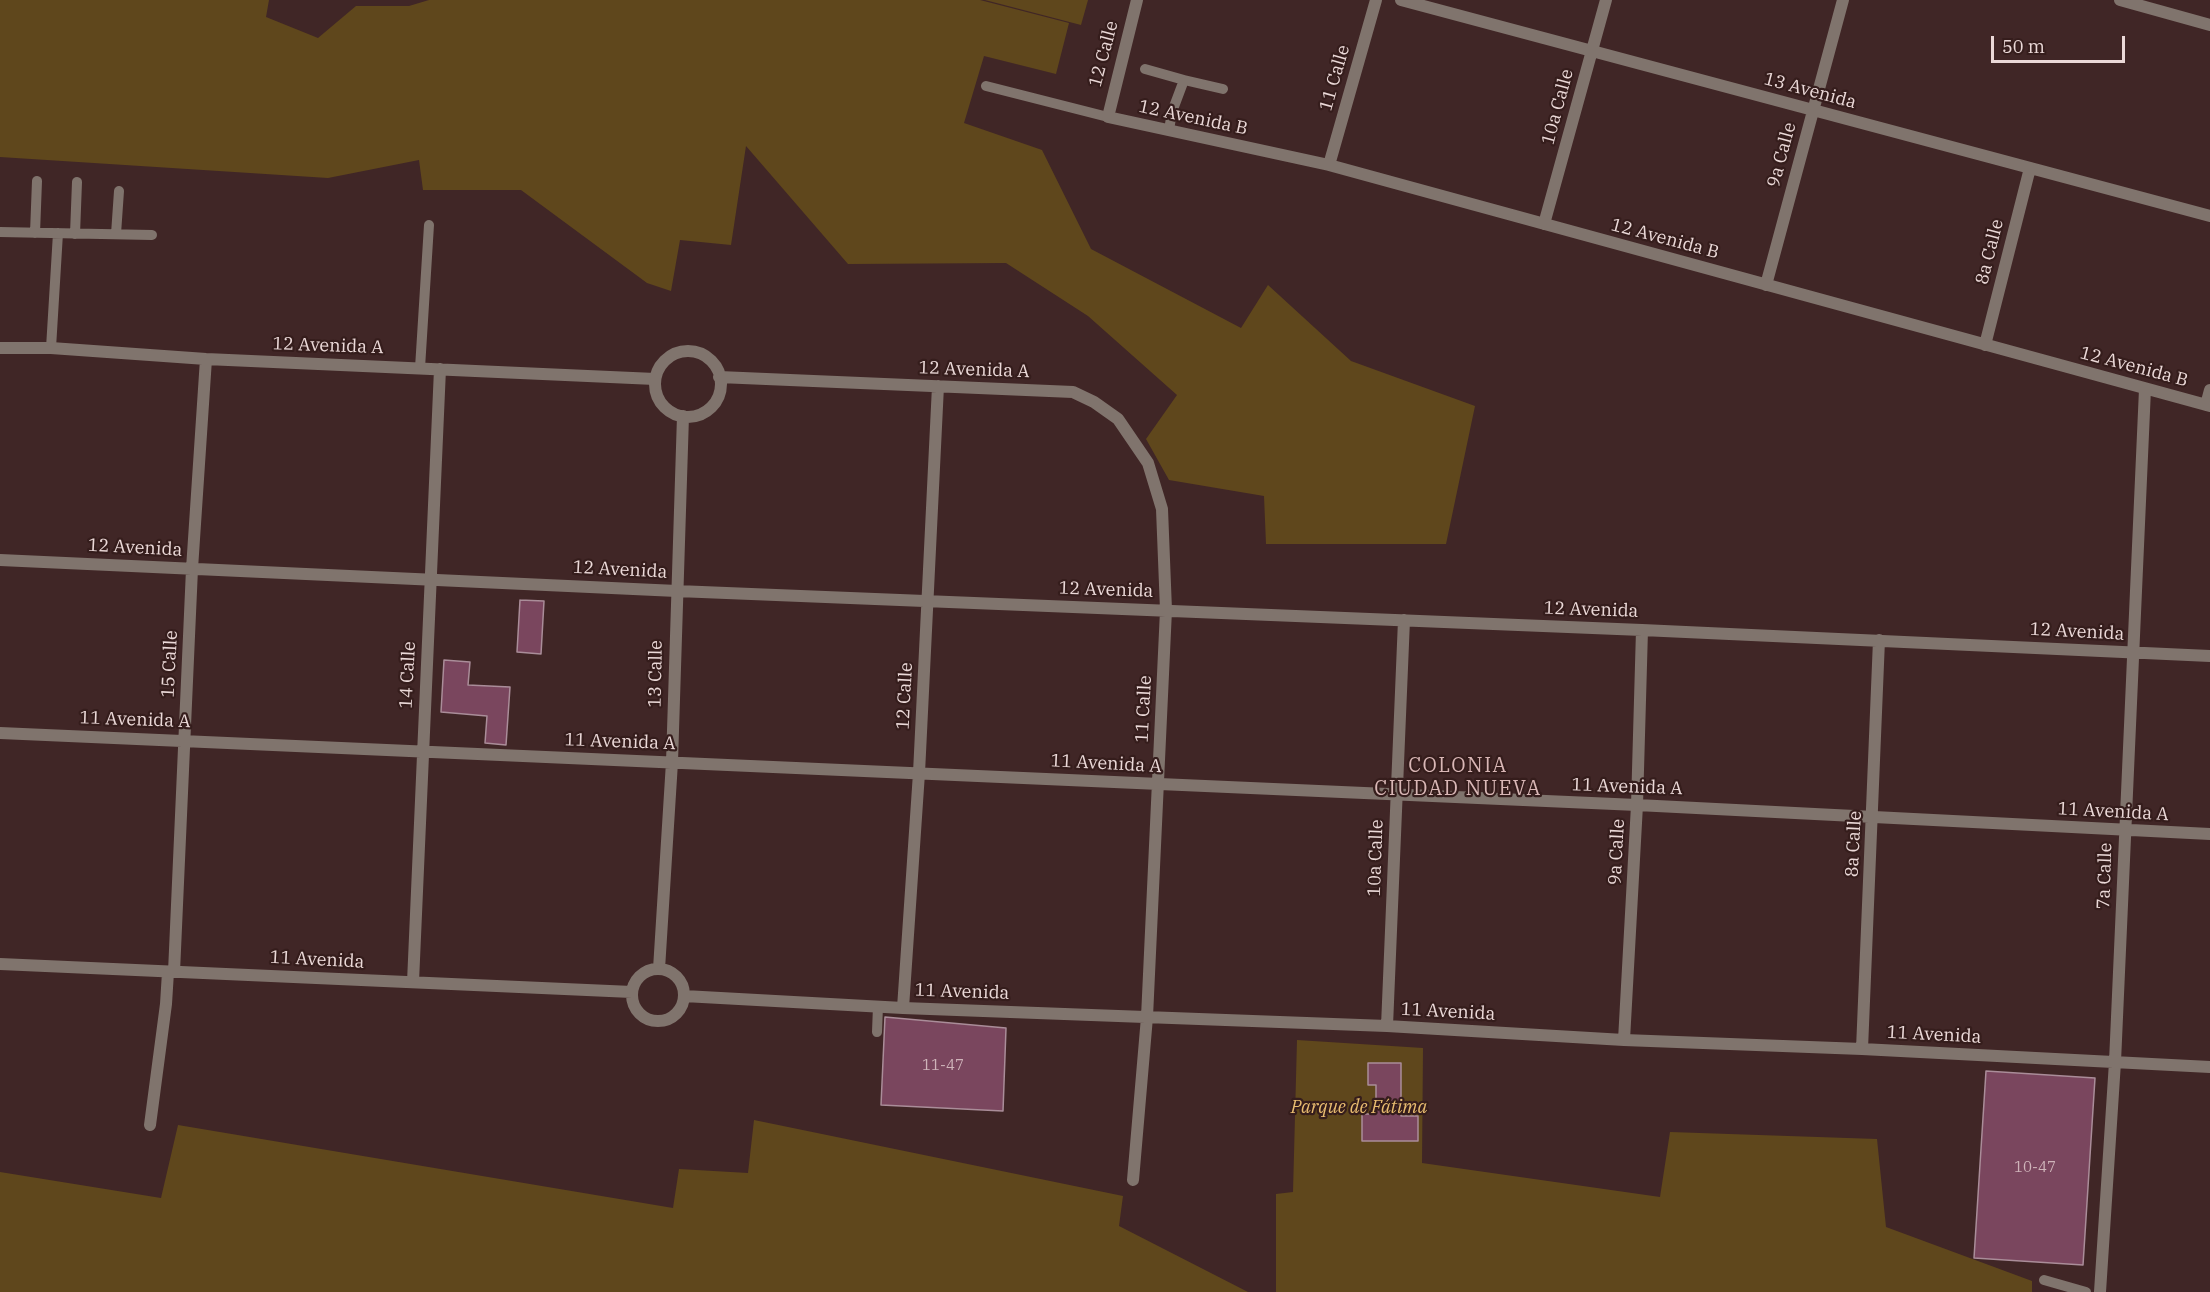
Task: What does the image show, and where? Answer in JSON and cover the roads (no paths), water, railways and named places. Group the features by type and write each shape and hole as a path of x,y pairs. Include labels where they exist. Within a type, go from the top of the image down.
{"street":[{"name":"12 Calle","path":"1108,117 1137,0"},
{"name":"11 Calle","path":"1329,165 1376,0"},
{"name":"13 Avenida","path":"1401,0 2210,216"},
{"name":"10a Calle","path":"1544,224 1606,0"},
{"name":"9a Calle","path":"1766,285 1843,0"},
{"path":"2120,0 2210,25"},
{"name":"12 Avenida B","path":"1108,117 1329,165 2208,406"},
{"name":"8a Calle","path":"1985,345 2030,168"},
{"name":"12 Avenida A","path":"0,348 51,348 206,359 655,379"},
{"path":"681,351 691,351 709,359 716,367 719,377 720,387 711,406 703,413 683,416 670,412 660,402 655,379 658,369 672,355 681,351"},
{"name":"15 Calle","path":"150,1125 171,972 185,740 192,569 206,359"},
{"name":"14 Calle","path":"413,982 441,369"},
{"name":"12 Avenida A","path":"719,377 1072,392 1094,402 1118,420 1148,463 1161,509"},
{"name":"12 Calle","path":"903,1008 919,774 938,386"},
{"name":"7a Calle","path":"2100,1292 2115,1062 2145,389"},
{"path":"2208,406 2210,390"},
{"name":"13 Calle","path":"659,969 672,762 683,416"},
{"name":"11 Calle","path":"1133,1180 1147,1017 1159,784 1166,610 1161,509"},
{"name":"12 Avenida","path":"0,560 2210,656"},
{"name":"10a Calle","path":"1387,1026 1404,620"},
{"name":"9a Calle","path":"1624,1040 1638,805 1642,630"},
{"name":"8a Calle","path":"1862,1049 1874,817 1879,640"},
{"name":"11 Avenida A","path":"0,733 1638,805 2210,834"},
{"name":"11 Avenida","path":"0,964 632,992"},
{"path":"659,969 674,974 683,988 684,996 678,1012 664,1021 656,1021 641,1015 635,1008 632,992 638,978 644,972 659,969"},
{"name":"11 Avenida","path":"684,996 903,1008 1387,1026 1624,1040 1862,1049 2210,1067"}],"lane":[{"path":"1145,69 1223,89"},
{"path":"1168,130 1184,80"},
{"path":"986,86 1108,117"},
{"path":"36,233 37,181"},
{"path":"75,234 77,182"},
{"path":"116,234 119,190"},
{"path":"420,368 429,225"},
{"path":"0,232 152,236"},
{"path":"51,348 58,233"},
{"path":"877,1032 878,1006"},
{"path":"2044,1280 2086,1292"}],"district":[{"name":"COLONIA CIUDAD NUEVA","path":"1458,778"}],"park label":[{"name":"Parque de Fátima","path":"1359,1108"}]}
